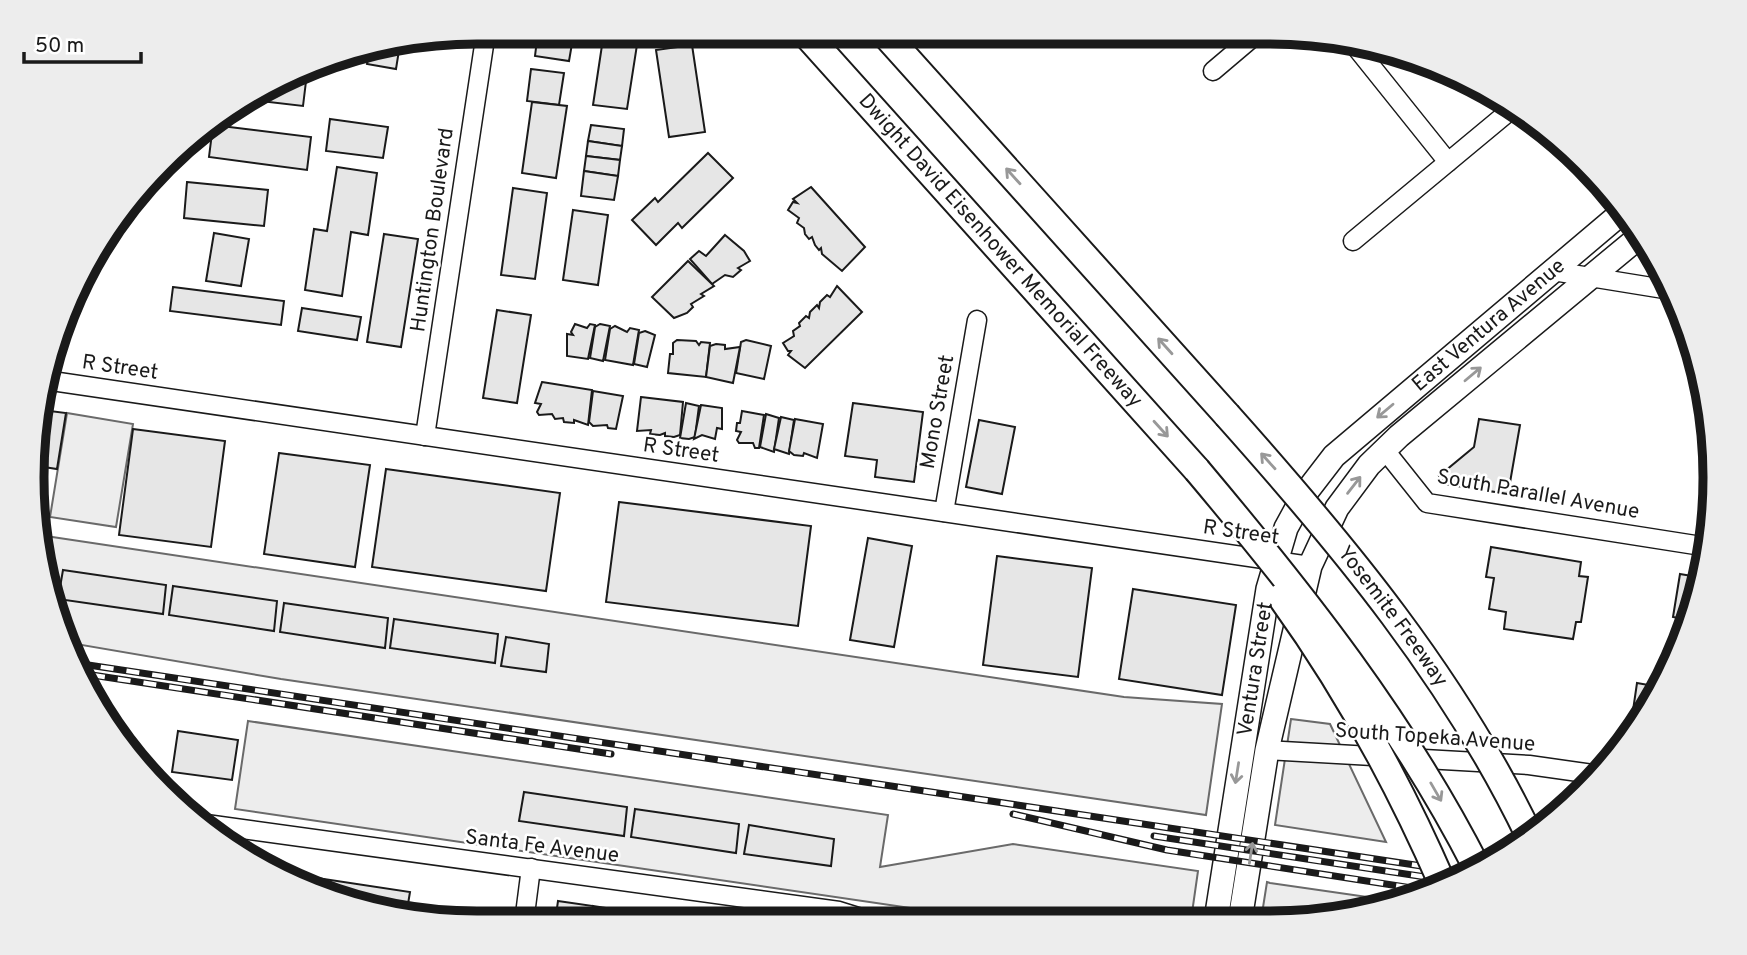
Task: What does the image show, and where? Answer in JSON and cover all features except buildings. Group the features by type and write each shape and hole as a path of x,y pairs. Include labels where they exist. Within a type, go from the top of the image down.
{"highway":[{"name":"Dwight David Eisenhower Memorial Freeway","path":"815,44 1189,462"},
{"name":"Yosemite Freeway","path":"894,44 1325,526 1397,618 1477,738 1525,828"},
{"path":"1189,462 1288,579 1374,693 1421,766 1473,860"},
{"path":"1189,462 1241,546 1282,598 1328,665 1401,794 1439,876"}],"main road":[{"name":"East Ventura Avenue","path":"1351,440 1617,217"},
{"name":"East Ventura Avenue","path":"1384,449 1633,242"},
{"name":"Ventura Street","path":"1217,911 1259,635 1275,561 1286,528 1304,495 1351,440"},
{"name":"Ventura Street","path":"1241,911 1267,750 1310,566 1337,508 1384,449"}],"street":[{"name":"Huntington Boulevard","path":"425,436 484,44"},
{"path":"1213,71 1245,44"},
{"path":"1361,54 1448,162"},
{"path":"1353,242 1506,114"},
{"path":"1553,271 1660,288"},
{"name":"Mono Street","path":"944,512 977,320"},
{"name":"R Street","path":"55,381 1310,566"},
{"name":"South Parallel Avenue","path":"1384,449 1427,503 1698,545"},
{"name":"South Topeka Avenue","path":"1267,750 1529,765 1586,773"},
{"name":"Santa Fe Avenue","path":"219,826 839,911"},
{"path":"525,911 531,868"}],"shaded area":[{"path":"67,413 133,424 116,527 50,517"},
{"path":"47,536 1124,697 1222,704 1206,815 281,679 78,644 59,590"},
{"path":"1291,719 1330,724 1386,842 1275,825"},
{"path":"248,721 888,815 880,867 1013,844 1198,871 1192,911 931,911 235,809"},
{"path":"1267,882 1374,898 1326,908 1262,911"}],"railway":[{"path":"86,665 1452,871"},
{"path":"92,675 611,754"},
{"path":"1013,814 1167,850 1410,888"},
{"path":"1154,836 1434,878"}]}
